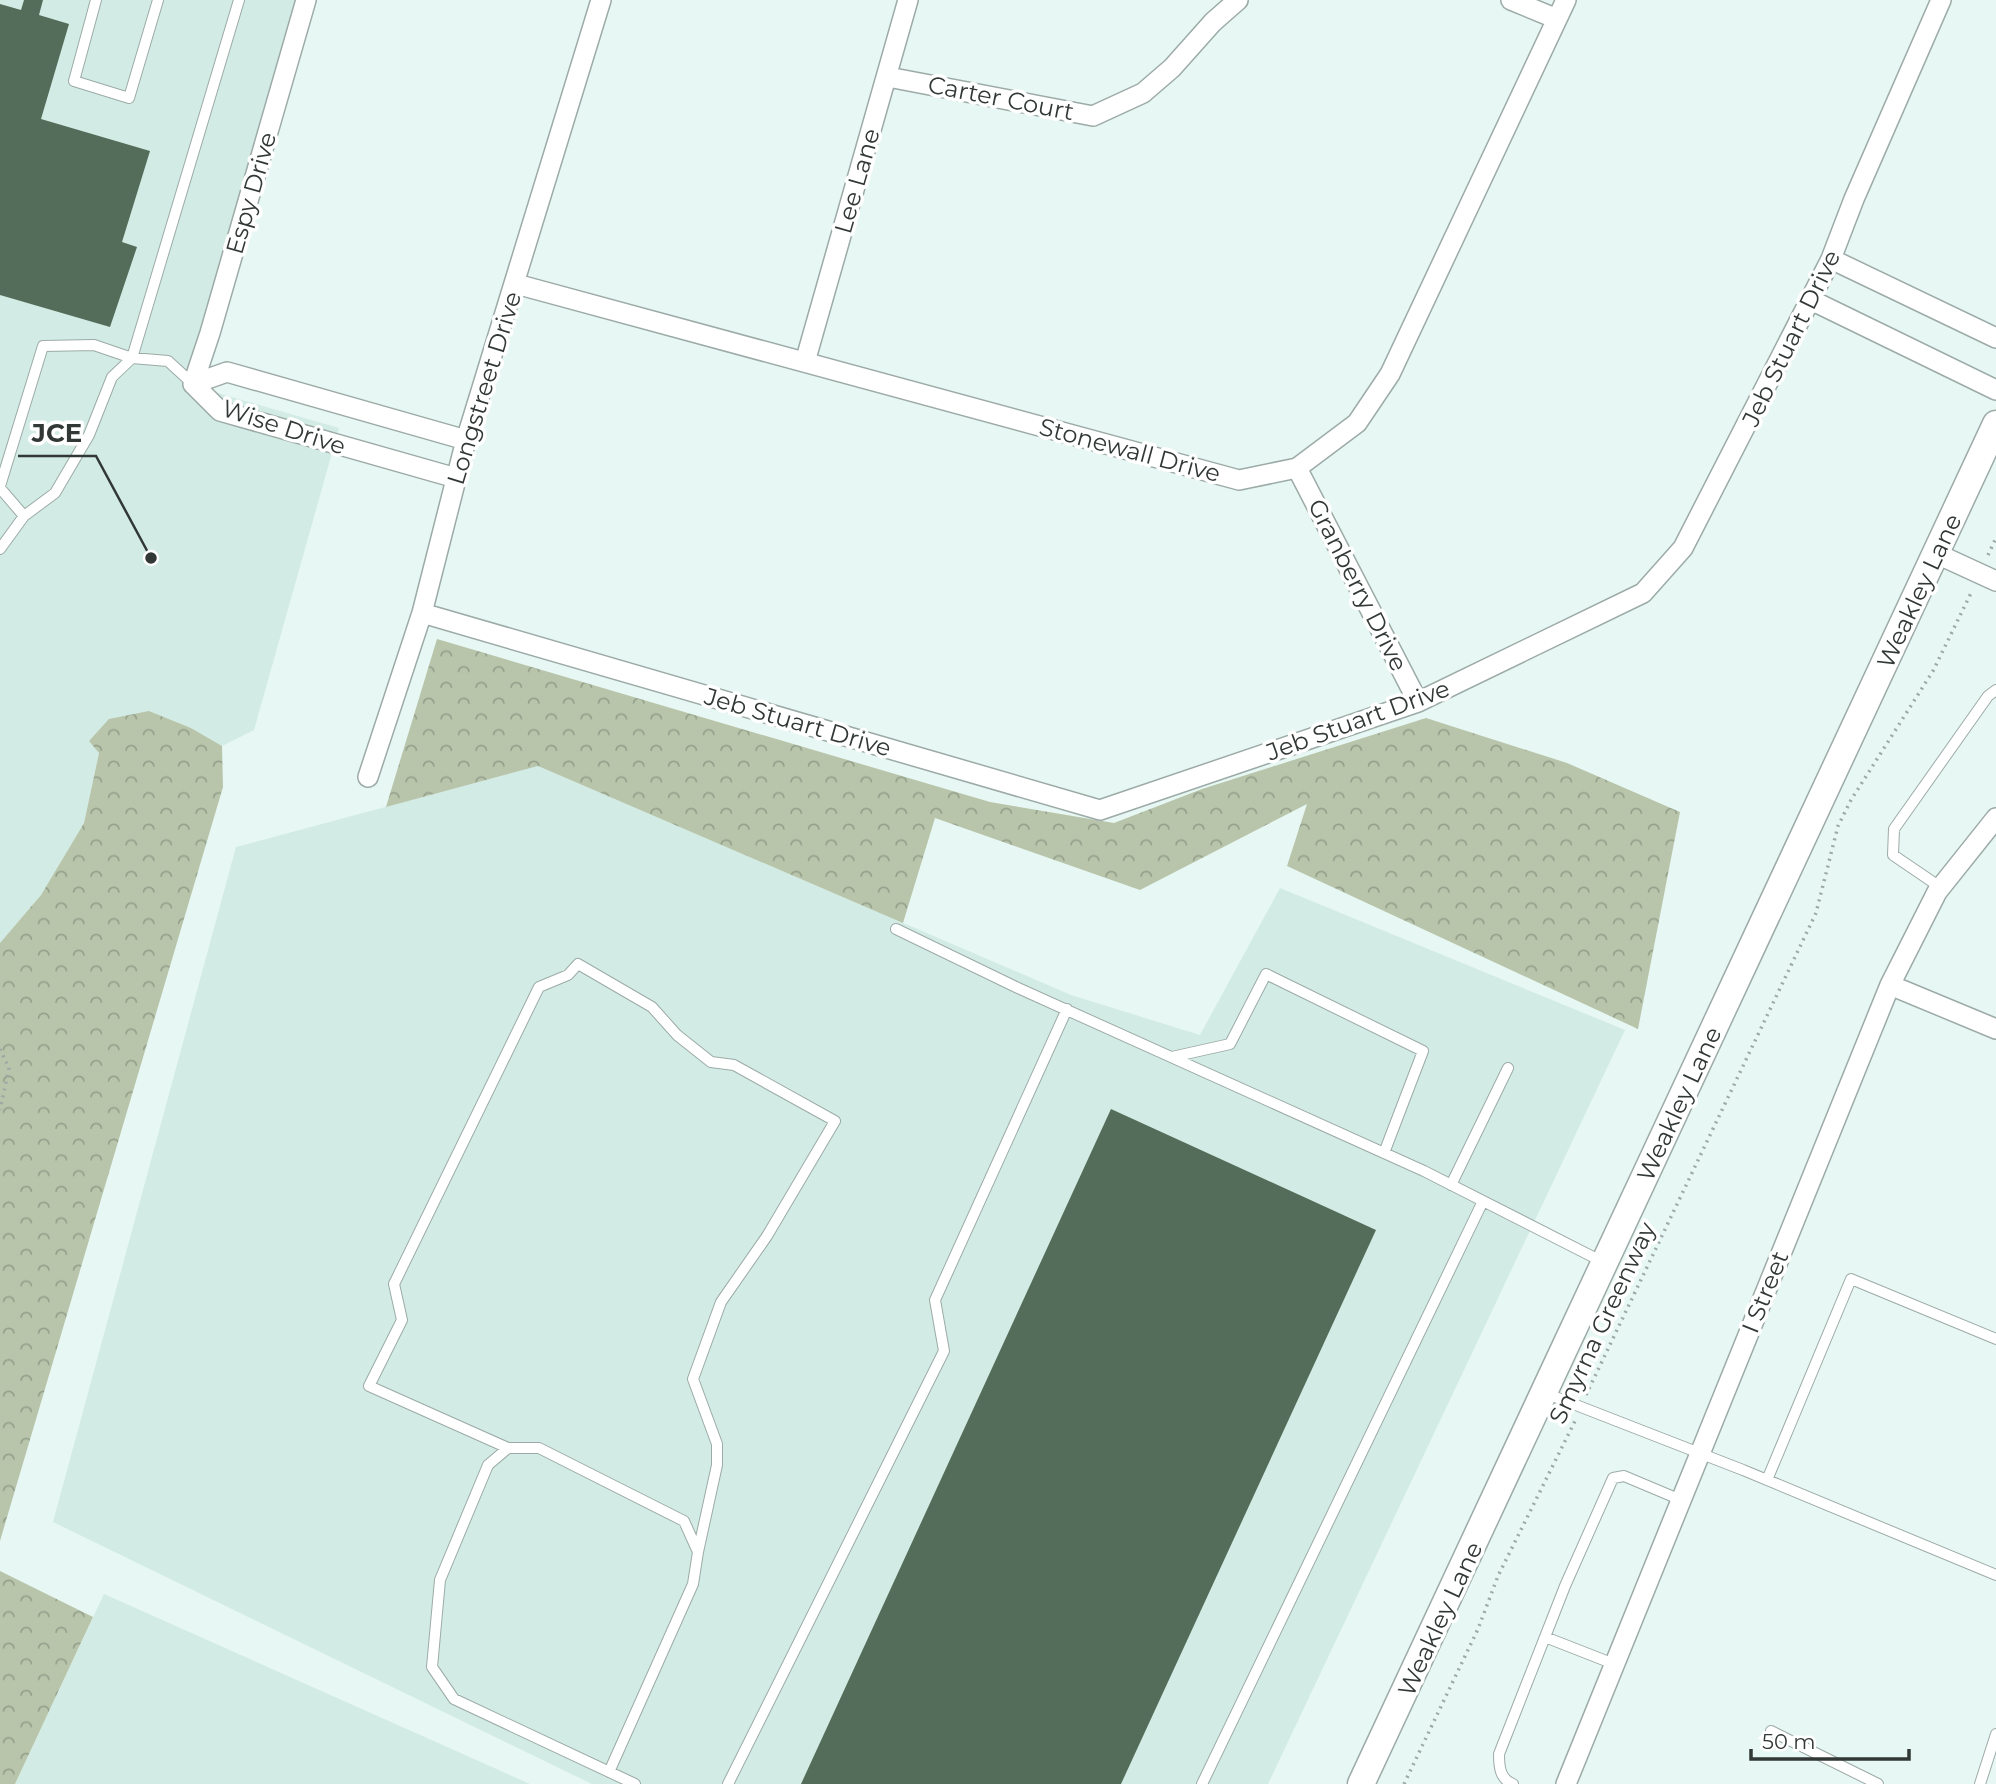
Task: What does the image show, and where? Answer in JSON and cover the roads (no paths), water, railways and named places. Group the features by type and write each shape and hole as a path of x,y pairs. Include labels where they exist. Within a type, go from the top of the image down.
{"main road":[{"name":"Weakley Lane","path":"1361,1784 1996,424"}],"street":[{"name":"Espy Drive","path":"192,384 210,333 306,0"},
{"name":"Longstreet Drive","path":"368,777 422,613 466,440 601,0"},
{"name":"Lee Lane","path":"805,362 908,0"},
{"name":"Carter Court","path":"888,77 1093,116 1143,93 1172,68 1213,22 1238,0"},
{"path":"1511,0 1557,19"},
{"name":"Stonewall Drive","path":"516,284 1239,480 1297,468 1357,423 1390,374 1566,0"},
{"name":"Jeb Stuart Drive","path":"422,613 1100,810 1418,702 1643,593 1683,548 1831,259 1854,199 1941,0"},
{"path":"1831,259 1996,338"},
{"path":"1811,300 1996,390"},
{"name":"Wise Drive","path":"456,478 220,411 192,384 227,372 466,440"},
{"name":"Granberry Drive","path":"1297,468 1418,702"},
{"path":"1935,553 1988,577"},
{"name":"I Street","path":"1566,1784 1890,985 1940,887 1996,818"},
{"path":"1890,985 1996,1030"}],"lane":[{"path":"96,0 74,81 129,98 158,0"},
{"path":"0,549 24,516 55,493 89,435 112,377 132,358 239,0"},
{"path":"24,516 0,487 43,346 94,345 132,358 168,362 192,384"},
{"path":"1940,887 1893,855 1894,829 1988,696 1996,690"},
{"path":"896,929 1384,1153 1604,1262"},
{"path":"609,1772 693,1584 717,1465 717,1444 693,1378 721,1302 767,1236 835,1121 734,1065 711,1062 677,1035 652,1007 578,964 568,975 539,987 394,1284 402,1320 369,1385 508,1448 539,1448 684,1521 698,1552"},
{"path":"1172,1057 1230,1044 1266,974 1423,1051 1384,1153"},
{"path":"728,1784 944,1351 935,1300 1067,1009"},
{"path":"1451,1185 1508,1068"},
{"path":"1202,1784 1483,1201"},
{"path":"1767,1480 1851,1279 1996,1339"},
{"path":"1545,1393 1767,1480 1996,1575"},
{"path":"508,1448 488,1465 440,1580 432,1667 454,1699 635,1784"},
{"path":"1513,1784 1507,1782 1499,1771 1499,1754 1545,1637 1613,1478 1624,1476 1681,1500"},
{"path":"1545,1637 1614,1664"},
{"path":"1770,1731 1878,1784"},
{"path":"1980,1784 1996,1734"}],"place":[{"name":"JCE","path":"151,558"}]}
